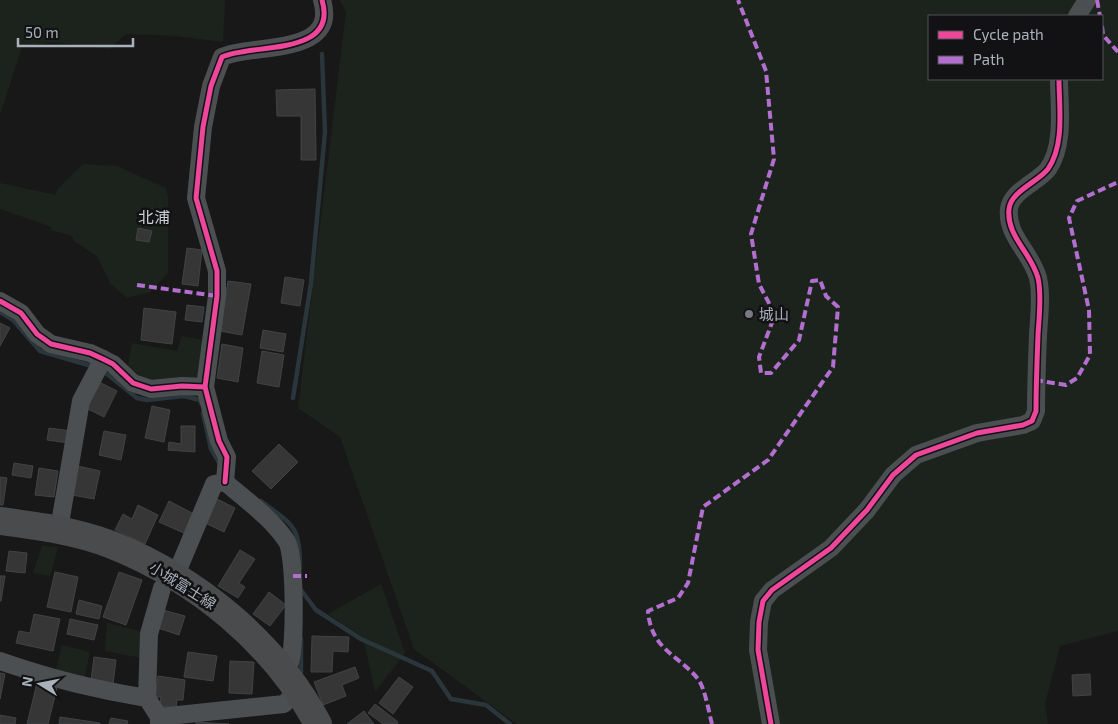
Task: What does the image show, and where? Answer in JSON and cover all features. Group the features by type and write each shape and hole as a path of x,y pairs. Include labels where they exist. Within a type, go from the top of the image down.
{"main road":[{"name":"小城富士線","path":"0,521 59,529 112,545 169,582 215,604 252,636 291,682 318,724"}],"street":[{"path":"224,482 227,457 219,441 206,387 217,296 217,271 212,249 201,221 196,198 198,160 211,86 222,57 233,52 295,45 316,34 322,23 325,10 322,0"},
{"path":"1078,15 1087,0"},
{"path":"771,724 758,640 758,622 763,601 772,590 831,548 867,510 893,475 916,455 976,433 1024,425 1032,421 1036,412 1038,279 1029,255 1011,232 1008,220 1009,206 1022,190 1047,170 1055,156 1058,128 1059,80"},
{"path":"0,301 22,313 37,334 51,344 90,353 104,359 113,364 132,383 151,389 182,386 206,387"},
{"path":"59,529 81,401 94,374 104,359"},
{"path":"224,482 262,514 288,542 293,558 291,682 284,704 159,721 147,698 149,634 169,582 214,484 224,482"},
{"path":"0,661 26,670 114,693 147,698"}],"shaded area":[{"path":"0,0 225,0 223,42 176,36 126,34 109,49 52,42 22,47 0,115"},
{"path":"340,0 1118,0 1118,631 1060,646 1045,704 1048,724 517,724 414,649 340,437 298,408 346,12"},
{"path":"83,164 117,166 166,188 168,198 168,273 150,292 127,298 111,284 97,256 75,242 72,236 51,230 52,227 0,209 0,183 56,195 57,190"},
{"path":"182,336 204,340 200,382 146,382 128,365 132,343 177,351"},
{"path":"42,546 58,547 50,576 33,573"},
{"path":"381,584 405,653 375,692 363,637 328,614"},
{"path":"107,623 144,632 142,658 105,651"},
{"path":"62,645 90,652 84,679 56,670"}],"building":[{"path":"315,89 316,160 301,160 301,116 277,116 276,90"},
{"path":"138,228 152,231 149,242 136,240"},
{"path":"187,248 202,250 198,286 182,284"},
{"path":"285,277 304,280 300,306 281,303"},
{"path":"228,281 251,284 242,335 220,331"},
{"path":"187,305 204,307 202,322 185,320"},
{"path":"144,308 176,312 172,344 141,340"},
{"path":"0,323 10,328 0,346"},
{"path":"263,330 286,334 283,352 260,348"},
{"path":"222,344 243,348 238,382 217,378"},
{"path":"262,351 284,355 279,387 257,383"},
{"path":"99,382 117,391 104,417 86,408"},
{"path":"152,406 170,410 164,442 145,438"},
{"path":"181,426 195,426 195,452 168,450 169,442 181,444"},
{"path":"49,428 71,431 69,443 47,440"},
{"path":"104,431 126,435 121,460 99,455"},
{"path":"279,444 298,462 271,489 252,471"},
{"path":"14,463 33,466 31,478 12,475"},
{"path":"78,466 100,471 94,499 72,495"},
{"path":"39,468 58,471 54,497 35,495"},
{"path":"0,477 7,478 3,505 0,505"},
{"path":"217,499 235,508 224,532 205,523"},
{"path":"169,501 196,515 186,534 159,522"},
{"path":"138,505 158,515 145,544 115,530 123,514 132,519"},
{"path":"240,550 255,559 239,583 245,587 238,598 218,586"},
{"path":"9,551 27,553 25,573 6,571"},
{"path":"55,572 78,577 71,612 47,607"},
{"path":"119,572 142,580 126,625 103,617"},
{"path":"0,576 5,576 1,601 0,601"},
{"path":"269,592 286,605 270,626 253,614"},
{"path":"79,600 102,606 99,619 76,614"},
{"path":"163,610 185,616 179,635 158,628"},
{"path":"34,614 60,619 53,651 16,643 19,631 30,633"},
{"path":"70,619 98,625 94,640 67,634"},
{"path":"312,636 349,637 348,652 333,651 332,672 311,672"},
{"path":"188,652 217,656 213,681 184,677"},
{"path":"94,657 116,660 113,684 91,681"},
{"path":"230,661 254,662 252,694 229,693"},
{"path":"355,667 359,678 342,685 346,696 323,705 314,682"},
{"path":"0,673 5,674 0,699"},
{"path":"1090,674 1091,695 1073,696 1072,675"},
{"path":"158,676 185,680 183,700 177,700 176,708 160,706 161,697 155,697"},
{"path":"399,677 413,687 393,714 379,703"},
{"path":"37,683 57,688 48,724 27,724"},
{"path":"375,704 398,722 397,724 383,724 368,713"},
{"path":"364,711 374,724 347,724"},
{"path":"0,715 16,718 15,724 0,724"},
{"path":"60,717 100,723 100,724 59,724"},
{"path":"111,718 128,721 127,724 109,724"},
{"path":"196,722 229,724 196,724"}],"waterway":[{"path":"293,398 311,283 325,132 322,54"},
{"path":"0,312 13,320 40,351 95,367"},
{"path":"102,370 137,398 147,400 184,396 200,400 201,403"},
{"path":"203,413 211,449 220,464"},
{"path":"261,501 292,527 298,542 300,568"},
{"path":"301,590 316,610 361,639 432,671 451,699 486,705 510,724"},
{"path":"301,638 301,672"}],"marked path":[{"path":"712,724 705,694 698,679 667,651 654,635 648,611 678,598 688,583 703,507 768,460 833,367 838,307 826,296 820,280 812,281 799,340 771,373 761,373 759,357 773,320 771,307 759,284 751,234 774,159 766,71 738,0"},
{"path":"1097,0 1100,15"},
{"path":"1103,35 1118,52"},
{"path":"1035,380 1066,385 1077,378 1090,355 1089,310 1069,218 1077,201 1118,182"},
{"path":"137,285 217,296"},
{"path":"293,576 307,576"}],"cycle path":[{"path":"225,482 227,457 219,441 205,387 217,296 217,271 196,198 203,127 211,86 222,57 236,53 290,45 306,39 318,31 324,18 322,0"},
{"path":"771,724 758,650 759,622 763,601 772,590 831,548 867,510 893,475 916,455 977,433 1023,425 1032,421 1036,411 1040,292 1035,269 1011,228 1009,209 1015,197 1044,174 1057,149 1060,125 1059,80"},
{"path":"0,301 21,313 37,334 51,344 90,353 103,359 113,364 133,383 151,389 182,386 205,387"}],"place":[{"name":"城山","path":"749,314"}],"district":[{"name":"北浦","path":"154,216"}]}
